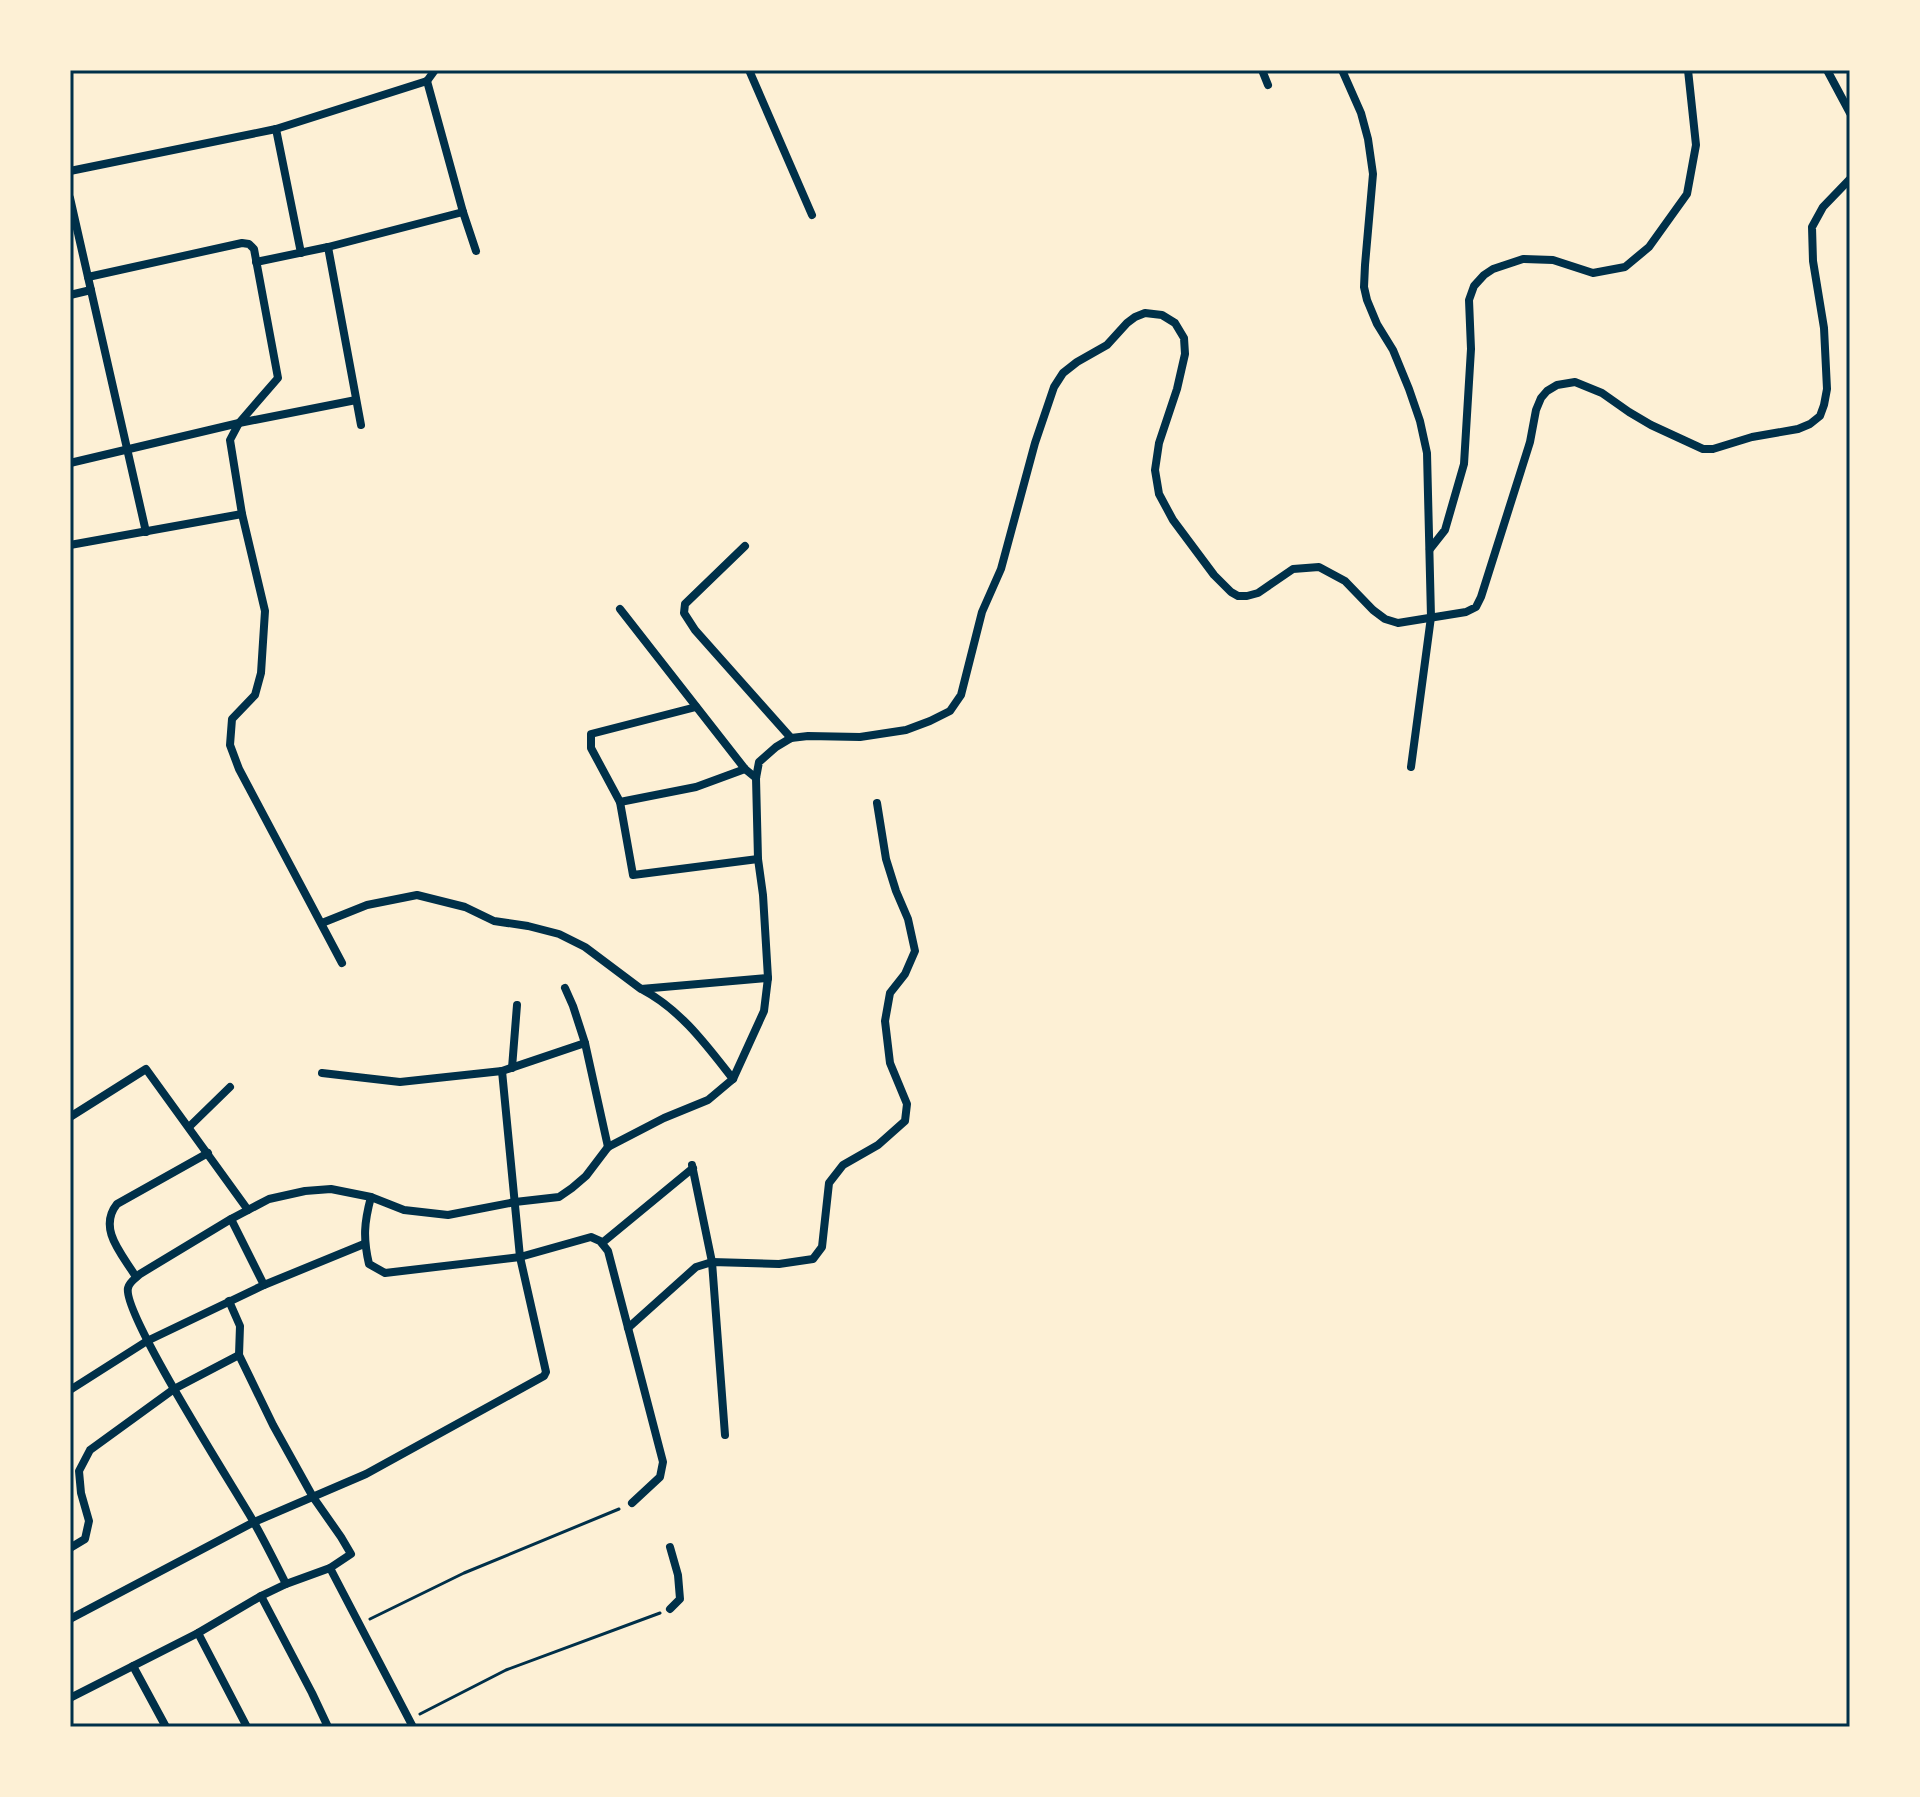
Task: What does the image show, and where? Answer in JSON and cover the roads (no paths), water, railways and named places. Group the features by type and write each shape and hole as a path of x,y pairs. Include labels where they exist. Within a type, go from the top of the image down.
{"street":[{"path":"70,171 276,129 427,81 435,70"},
{"path":"749,70 812,215"},
{"path":"1262,70 1268,85"},
{"path":"1342,70 1361,113 1373,174 1364,287 1372,312 1393,350 1409,389 1427,453 1431,617 1411,767"},
{"path":"1429,550 1445,530 1464,464 1471,349 1469,300 1474,286 1493,269 1523,259 1553,260 1593,273 1625,267 1649,247 1687,194 1696,145 1688,70"},
{"path":"1827,70 1850,113"},
{"path":"427,81 476,251"},
{"path":"276,129 301,253"},
{"path":"286,1584 254,1522 147,1341 128,1298 127,1288 136,1277 231,1219 269,1199 305,1191 331,1189 371,1197 404,1210 448,1215 559,1197 586,1176 608,1147 664,1118 708,1100 733,1079 764,1011 768,978 758,859 756,778 759,762 791,738 860,737 906,730 950,711 961,695 982,612 1001,569 1035,443 1054,387 1063,373 1107,345 1135,317 1145,313 1162,315 1175,323 1184,338 1185,354 1159,443 1155,470 1159,494 1173,520 1214,575 1231,592 1238,596 1258,593 1293,569 1319,567 1345,581 1385,619 1398,623 1466,612 1476,607 1481,597 1530,442 1536,410 1541,398 1557,385 1575,382 1591,388 1651,425 1703,449 1798,429 1820,416 1827,389 1824,328 1813,261 1812,227 1823,207 1850,179"},
{"path":"70,198 146,532"},
{"path":"256,262 463,212"},
{"path":"88,277 242,243 254,249 278,378 239,423 230,440 242,514 265,611 261,673 255,695 232,719 230,745 239,769 342,963"},
{"path":"328,247 361,425"},
{"path":"70,295 91,290"},
{"path":"70,463 239,423 356,400"},
{"path":"70,545 242,514"},
{"path":"745,546 685,604 684,613 695,630 791,738"},
{"path":"620,609 745,769 756,778"},
{"path":"696,707 591,734 591,748 620,802 633,875 758,859"},
{"path":"620,802 696,787 745,769"},
{"path":"628,1328 696,1267 712,1262 779,1264 813,1259 822,1247 829,1183 843,1165 878,1145 905,1121 907,1104 890,1063 885,1021 890,993 905,974 915,951 908,919 886,859 877,803"},
{"path":"322,923 367,905 417,895 465,907 494,921 559,934 585,947 641,989 663,1000 699,1036 733,1079"},
{"path":"641,989 768,978"},
{"path":"565,988 585,1043 608,1147"},
{"path":"70,1619 254,1522 366,1474 544,1376 546,1372 520,1257 515,1202 507,1069 517,1005"},
{"path":"322,1073 400,1082 507,1069 585,1043"},
{"path":"70,1117 146,1069 248,1210"},
{"path":"189,1127 230,1087"},
{"path":"136,1277 109,1233 111,1212 117,1204 208,1153"},
{"path":"602,1243 692,1167 712,1262 725,1435"},
{"path":"371,1197 364,1221 364,1244 369,1264 385,1273 520,1257 591,1237 602,1243 608,1251 663,1462 660,1477 632,1503"},
{"path":"231,1219 264,1285"},
{"path":"70,1390 147,1341 264,1285 364,1244"},
{"path":"70,1698 198,1633 261,1596 330,1568 351,1554 313,1497 239,1355 240,1326 229,1301"},
{"path":"75,1473 90,1450 174,1389 239,1355"},
{"path":"70,1464 89,1521 85,1539 70,1548"},
{"path":"670,1547 678,1575 680,1599 670,1609"},
{"path":"330,1568 411,1723"},
{"path":"261,1596 328,1727"},
{"path":"198,1633 247,1727"},
{"path":"133,1666 166,1727"}]}
